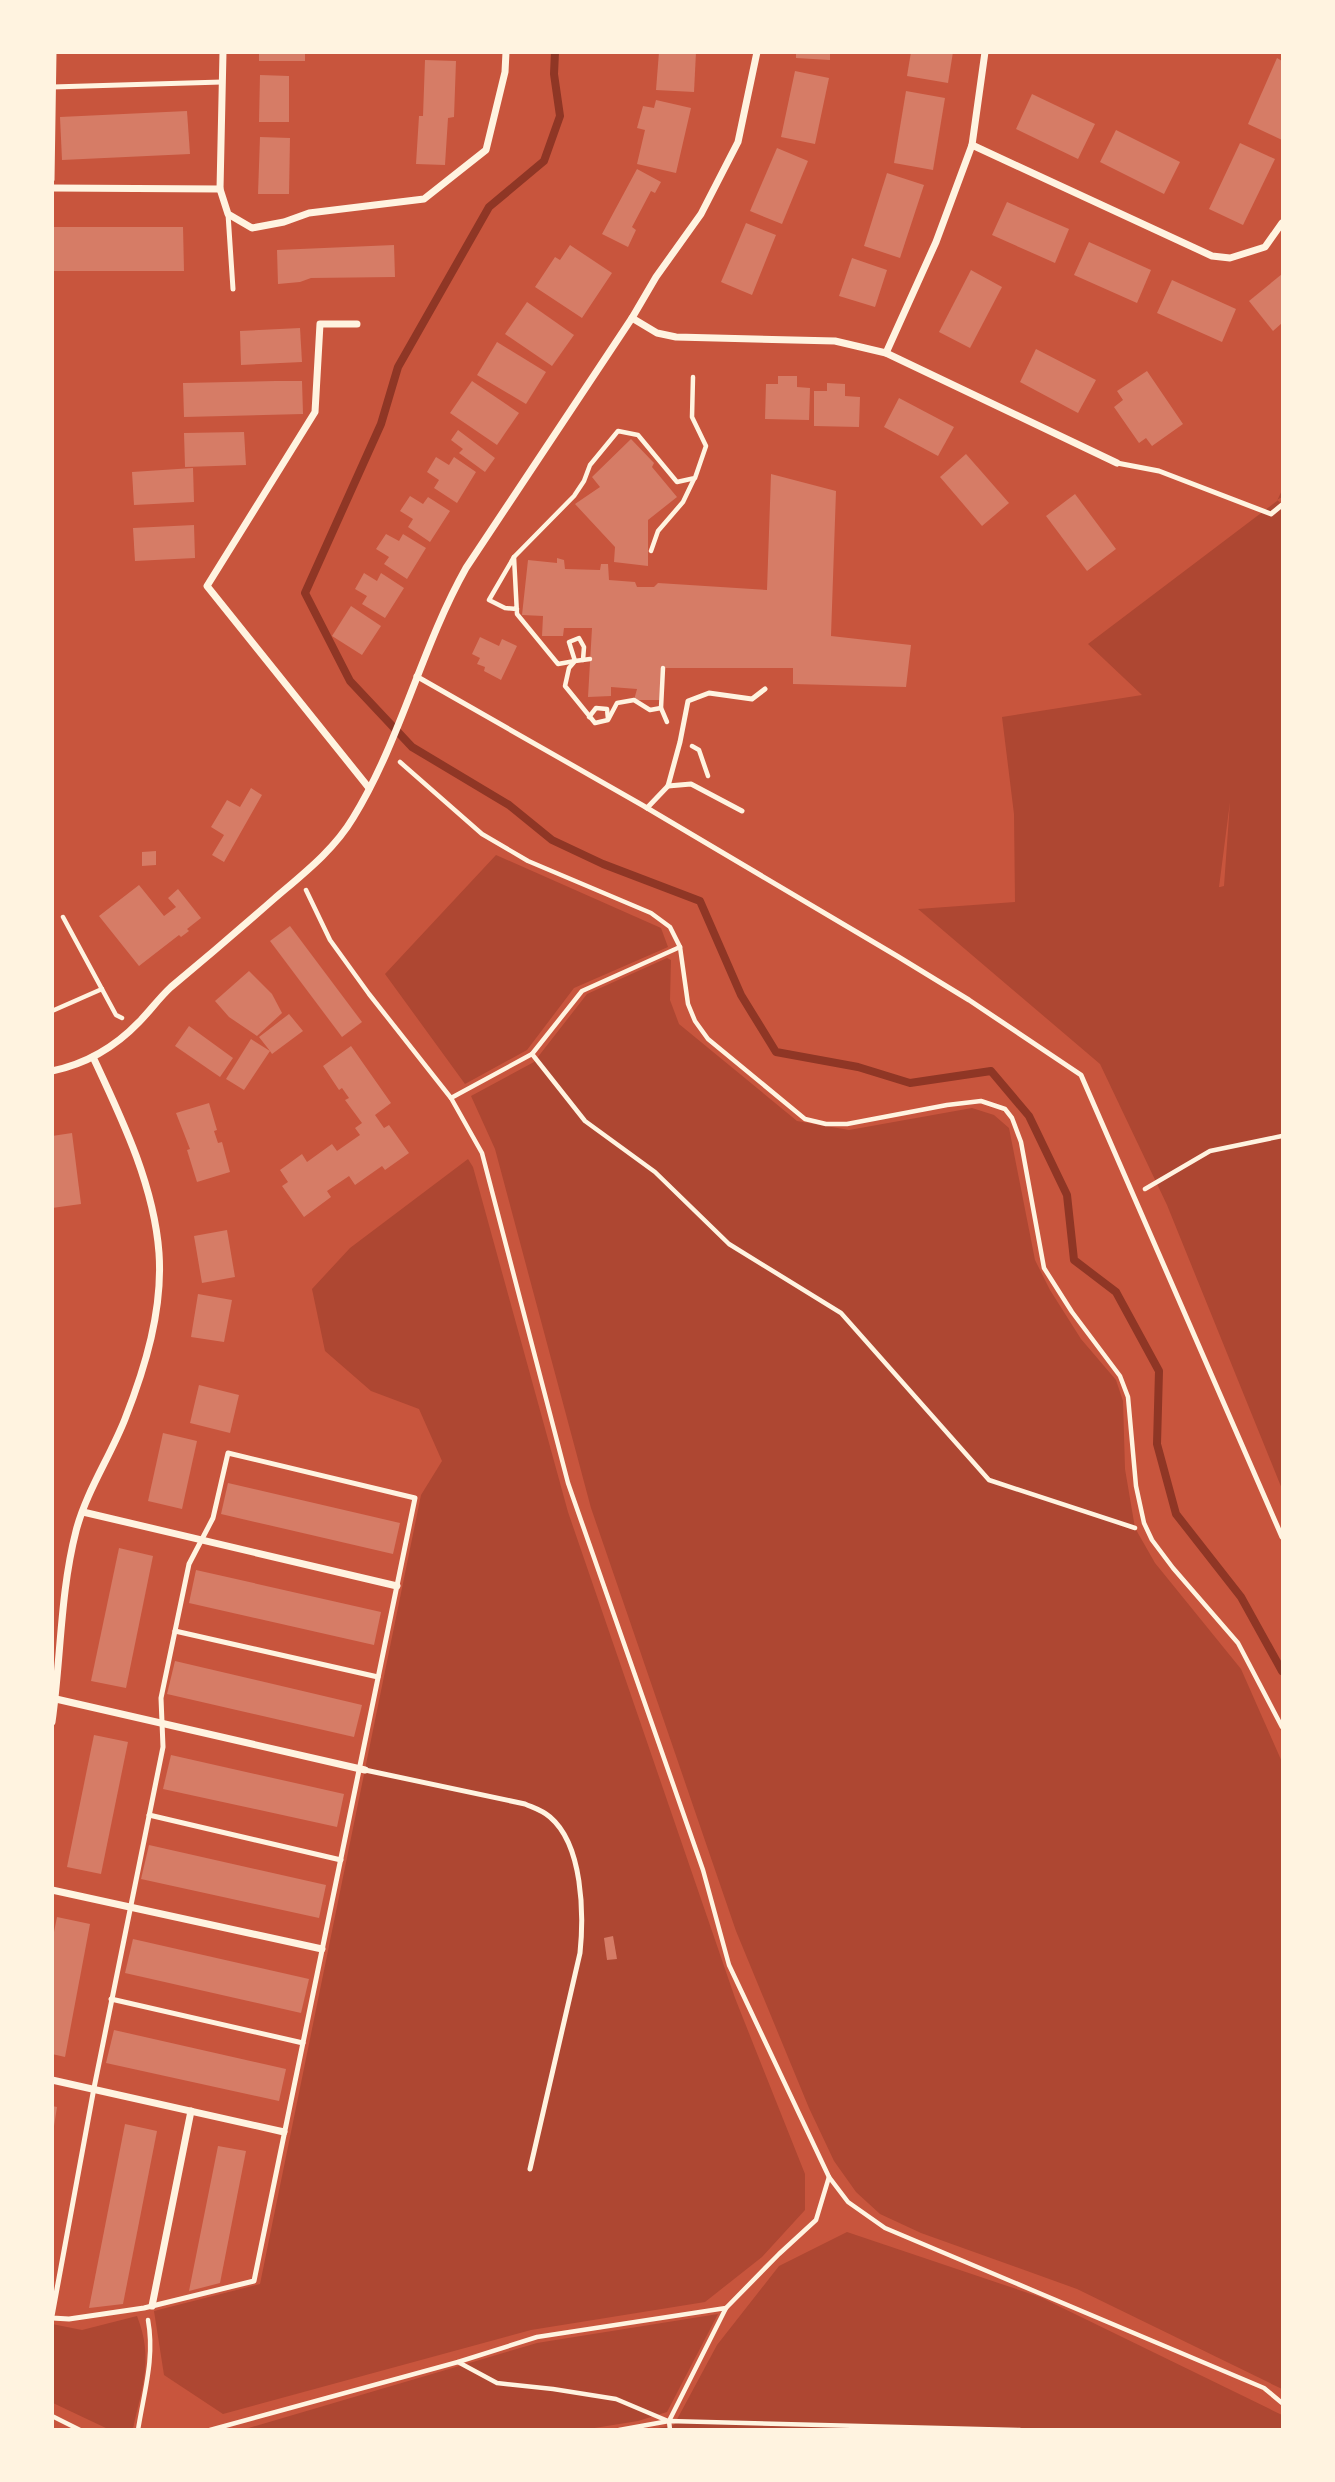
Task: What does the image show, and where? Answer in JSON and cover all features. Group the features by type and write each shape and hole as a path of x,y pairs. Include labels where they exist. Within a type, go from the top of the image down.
{"street":[{"path":"223,52 220,188 228,215 252,228 284,222 309,213 424,199 486,150 505,72 506,52"},
{"path":"52,1070 70,1067 117,1042 167,991 300,876 330,847 352,820 387,748 448,601 466,568 632,318 656,277 701,214 738,142 757,52"},
{"path":"886,353 936,242 972,145 985,52"},
{"path":"972,145 1212,256 1230,258 1265,247 1283,223"},
{"path":"52,188 220,188"},
{"path":"632,318 657,333 676,337 835,341 886,353 1117,463"},
{"path":"357,324 320,324 315,412 207,586 369,788"},
{"path":"52,1722 56,1648 73,1546 83,1512 136,1391 151,1336 159,1290 159,1253 143,1177 122,1117 93,1057"},
{"path":"83,1512 397,1586"},
{"path":"55,1699 362,1769"},
{"path":"52,1890 322,1949"},
{"path":"52,2080 284,2132"},
{"path":"152,2306 191,2110"}],"lane":[{"path":"52,180 54,52"},
{"path":"53,87 222,82"},
{"path":"228,215 233,289"},
{"path":"1117,463 1159,471 1270,514 1283,505"},
{"path":"416,676 647,808 970,1000 1081,1075 1283,1538"},
{"path":"647,808 668,786 688,701 709,693 752,699 765,689"},
{"path":"668,786 691,784 742,811"},
{"path":"228,1453 415,1499 397,1586 362,1769 254,2281 152,2306 69,2319 52,2317 93,2088 163,1747 160,1698 189,1564 213,1518 228,1453"},
{"path":"175,1631 378,1676"},
{"path":"362,1769 525,1804 552,1818 565,1835 581,1891 583,1920 580,1954 530,2169"},
{"path":"149,1815 341,1860"},
{"path":"111,1999 303,2043"}],"path":[{"path":"651,551 658,531 682,502 695,478 706,446 692,417 693,377"},
{"path":"517,609 505,608 489,600 514,557 573,496 584,481 590,465 618,431 638,435 677,482 695,478"},
{"path":"514,557 517,614 558,664 587,659 579,638 569,642 575,661"},
{"path":"575,661 569,668 565,686 595,723 608,720 617,703 634,700 650,710 661,708"},
{"path":"663,668 661,708 667,718 669,738 699,750 716,797"},
{"path":"589,717 596,708 607,709 608,720"},
{"path":"387,748 482,834 528,861 651,913 670,927 680,947 688,1004 695,1021 708,1039 805,1119 826,1124 847,1124 981,1101 1005,1109 1012,1118 1021,1142 1044,1268 1072,1312 1120,1376 1128,1397 1136,1486 1144,1523 1152,1540 1172,1568 1238,1643 1283,1727"},
{"path":"300,876 330,940 369,994 452,1098 482,1153 568,1483 703,1870 729,1965 829,2177 848,2202 885,2228 1264,2388 1283,2403"},
{"path":"63,917 116,1015 136,1025"},
{"path":"452,1098 532,1054 582,990 680,947"},
{"path":"52,1011 102,989"},
{"path":"532,1054 585,1121 655,1172 729,1244 841,1312 989,1480 1135,1528"},
{"path":"1133,1196 1210,1151 1283,1136"},
{"path":"670,2430 669,2421 726,2308 816,2220 829,2177"},
{"path":"210,2430 458,2362 537,2337 726,2308"},
{"path":"138,2430 151,2362 151,2338 147,2319"},
{"path":"458,2362 497,2383 616,2399 669,2421"},
{"path":"52,2416 80,2430"},
{"path":"619,2430 669,2421 1020,2430"}],"shaded area":[{"path":"1277,500 1282,504 1282,1489 1167,1205 1100,1064 918,909 1015,902 1014,814 1002,717 1142,695 1088,644","holes":["1230,802 1224,886 1219,887"]},
{"path":"496,855 661,928 668,947 574,988 527,1050 465,1084 385,974"},
{"path":"667,958 671,960 670,1000 679,1024 797,1121 849,1130 972,1108 994,1115 1009,1128 1035,1260 1050,1290 1081,1339 1116,1380 1123,1401 1125,1469 1135,1528 1155,1563 1241,1669 1282,1762 1282,2389 1077,2289 921,2233 880,2214 856,2192 834,2161 809,2108 736,1931 591,1508 495,1149 471,1096 534,1062 587,994"},
{"path":"468,1159 473,1167 568,1512 735,1998 805,2174 805,2210 762,2257 705,2302 531,2330 223,2414 164,2375 154,2311 260,2284 421,1495 442,1461 419,1409 371,1391 325,1351 312,1289 350,1248"},
{"path":"847,2232 1040,2297 1282,2415 1282,2430 647,2430 674,2425 717,2345 779,2266"},
{"path":"718,2314 667,2412 638,2421 582,2430 242,2430 537,2343"},
{"path":"137,2316 146,2360 133,2429 108,2429 53,2403 52,2324 82,2330"}],"building":[{"path":"259,52 305,52 305,61 259,61"},
{"path":"659,52 696,52 694,92 656,90"},
{"path":"796,52 830,52 830,60 796,58"},
{"path":"911,52 953,52 948,83 907,76"},
{"path":"1277,58 1282,61 1282,140 1248,124"},
{"path":"425,60 456,61 454,117 448,118 445,165 416,164 419,116 423,116"},
{"path":"795,71 829,78 815,144 781,137"},
{"path":"260,75 289,76 289,122 259,122"},
{"path":"906,91 945,98 933,170 894,163"},
{"path":"1032,94 1095,124 1078,159 1016,129"},
{"path":"656,100 691,108 676,173 637,164 645,130 637,128 643,106 654,108"},
{"path":"187,111 190,154 62,160 60,117"},
{"path":"1116,130 1180,162 1164,194 1100,162"},
{"path":"260,137 290,138 289,194 258,194"},
{"path":"1240,143 1275,159 1243,225 1209,209"},
{"path":"777,148 808,161 782,224 750,211"},
{"path":"637,169 661,182 655,193 651,191 632,227 636,230 628,247 602,234"},
{"path":"887,173 924,185 900,258 864,246"},
{"path":"1007,202 1069,229 1055,263 992,235"},
{"path":"746,223 776,235 752,295 721,282"},
{"path":"52,227 183,227 184,271 52,271"},
{"path":"1089,242 1151,270 1137,303 1074,275"},
{"path":"394,245 395,277 311,278 278,284 277,250"},
{"path":"570,245 612,273 582,318 535,287 555,257 560,260"},
{"path":"852,258 887,270 875,307 839,296"},
{"path":"971,270 1002,287 970,348 939,332"},
{"path":"1282,274 1282,323 1273,331 1249,301"},
{"path":"1172,280 1236,309 1222,342 1157,313"},
{"path":"527,302 574,335 552,366 505,334"},
{"path":"300,328 302,362 241,365 240,331"},
{"path":"497,342 546,372 526,404 477,375"},
{"path":"1036,349 1096,380 1078,413 1020,382"},
{"path":"1147,371 1183,424 1152,446 1146,438 1139,443 1114,407 1123,400 1117,391"},
{"path":"778,376 797,376 797,387 810,388 809,420 765,419 766,384 778,384"},
{"path":"302,381 303,414 184,417 183,383"},
{"path":"472,381 519,413 497,445 450,413"},
{"path":"827,383 845,384 845,396 860,397 859,427 814,426 814,391 827,391"},
{"path":"899,398 954,427 938,456 884,427"},
{"path":"458,430 495,458 485,472 459,453 463,449 451,440"},
{"path":"244,432 246,465 185,467 184,433"},
{"path":"631,439 654,463 652,467 677,497 648,520 648,566 614,562 615,547 575,504 600,487 592,477"},
{"path":"966,454 1009,503 982,526 940,477"},
{"path":"436,457 449,465 454,457 476,472 457,503 434,488 439,480 427,472"},
{"path":"193,468 194,502 134,505 132,472"},
{"path":"771,474 836,491 831,636 911,645 906,687 793,684 793,668 663,668 661,700 634,700 637,689 611,687 611,696 588,697 592,628 564,628 563,636 542,636 543,616 522,615 528,560 557,563 557,558 564,560 565,569 600,570 601,564 608,564 609,580 635,582 637,587 654,587 658,583 767,590"},
{"path":"1075,494 1116,549 1087,571 1046,516"},
{"path":"410,496 423,504 428,497 450,511 430,542 408,527 413,519 400,511"},
{"path":"194,525 195,558 135,561 133,528"},
{"path":"386,534 399,541 403,534 426,548 407,579 384,564 389,557 376,549"},
{"path":"364,573 377,581 381,573 404,588 385,618 362,604 367,596 355,589"},
{"path":"351,606 381,626 362,655 332,636"},
{"path":"480,637 499,646 502,639 517,646 501,680 484,671 485,667 477,664 480,658 472,654"},
{"path":"251,788 262,795 224,862 212,855 224,835 211,827 227,800 240,807"},
{"path":"156,851 156,865 142,866 142,852"},
{"path":"139,885 164,916 176,907 168,898 178,889 201,918 187,929 189,931 181,937 179,935 139,966 99,916"},
{"path":"290,926 362,1022 342,1037 270,941"},
{"path":"249,971 272,994 282,1013 257,1036 229,1017 215,1001"},
{"path":"289,1014 303,1031 272,1054 259,1037"},
{"path":"189,1026 233,1058 220,1077 175,1046"},
{"path":"251,1039 270,1051 244,1090 226,1079"},
{"path":"351,1046 391,1103 375,1115 384,1128 389,1125 409,1153 385,1170 382,1166 355,1185 349,1176 327,1191 331,1197 304,1217 282,1186 288,1182 280,1170 302,1154 307,1162 332,1144 337,1151 360,1135 355,1128 362,1123 345,1100 349,1098 342,1088 339,1090 323,1066"},
{"path":"209,1103 217,1130 214,1131 218,1143 222,1142 230,1172 197,1182 187,1150 190,1149 176,1113"},
{"path":"72,1133 81,1204 52,1208 52,1136"},
{"path":"227,1230 235,1277 202,1283 194,1236"},
{"path":"198,1294 232,1300 224,1342 191,1337"},
{"path":"199,1385 239,1395 230,1433 190,1423"},
{"path":"163,1433 197,1441 182,1509 148,1501"},
{"path":"228,1483 400,1523 393,1554 221,1514"},
{"path":"119,1548 153,1556 126,1688 91,1681"},
{"path":"196,1570 381,1612 374,1645 189,1603"},
{"path":"175,1661 362,1705 354,1737 167,1694"},
{"path":"94,1735 128,1742 101,1874 67,1867"},
{"path":"171,1755 344,1794 337,1827 163,1789"},
{"path":"149,1845 326,1885 319,1918 141,1879"},
{"path":"57,1917 90,1924 65,2057 52,2054 52,1942"},
{"path":"613,1936 617,1959 607,1960 604,1938"},
{"path":"133,1939 309,1979 301,2013 125,1973"},
{"path":"114,2030 286,2069 279,2101 106,2063"},
{"path":"52,2106 57,2107 54,2126 52,2126"},
{"path":"125,2124 157,2131 123,2304 89,2308"},
{"path":"218,2146 246,2151 220,2283 189,2291"}],"waterway":[{"path":"555,52 554,74 560,116 544,161 489,207 398,367 381,424 305,593 350,681 412,747 509,805 552,840 603,864 700,901 741,995 776,1052 858,1067 910,1083 991,1071 1029,1116 1067,1195 1074,1260 1116,1292 1159,1371 1157,1444 1176,1514 1241,1597 1282,1671"}]}
